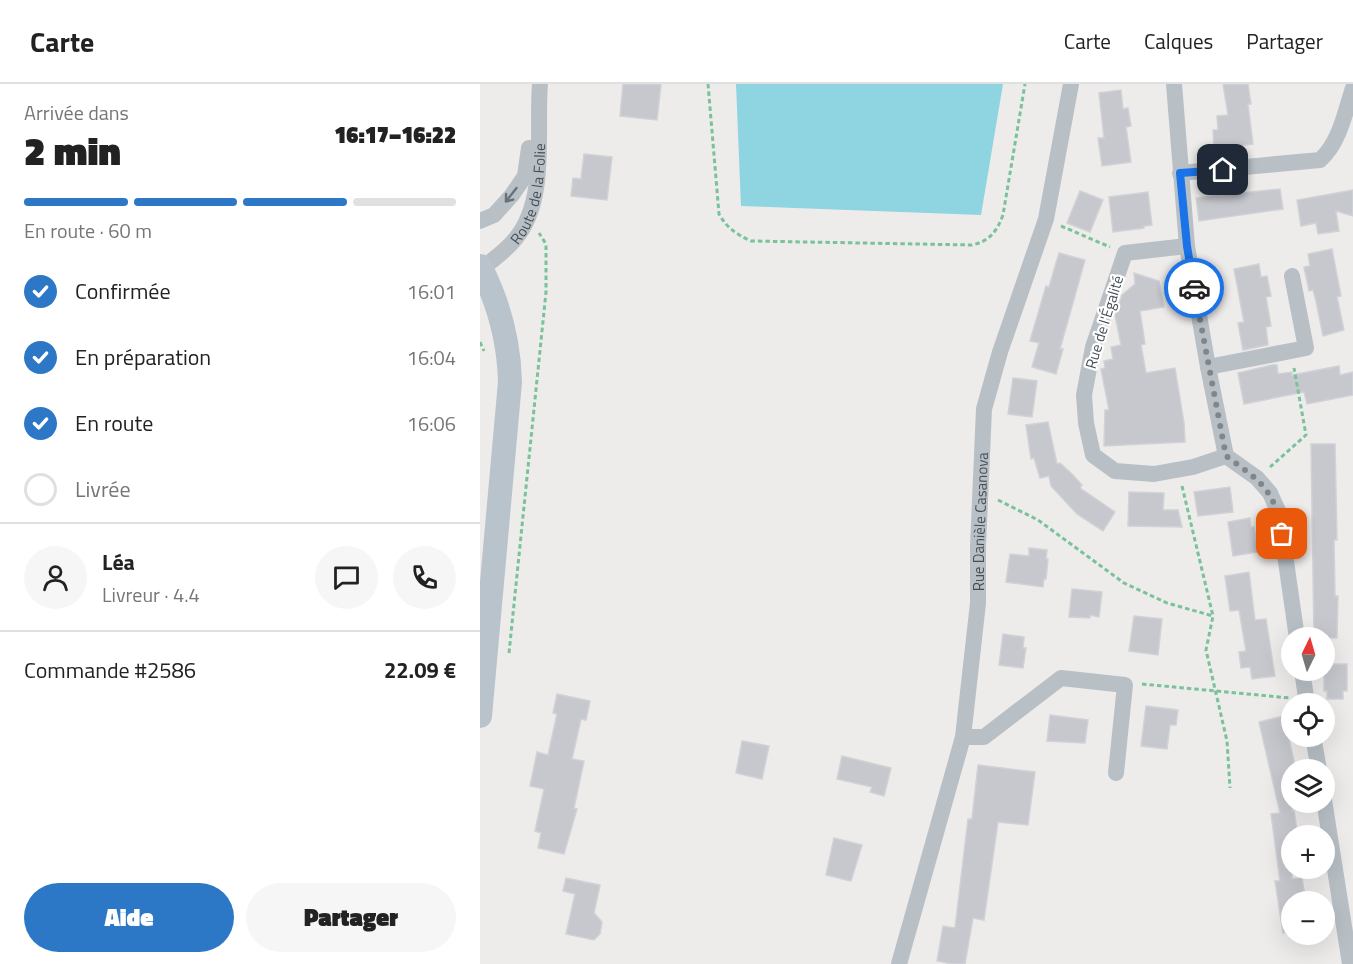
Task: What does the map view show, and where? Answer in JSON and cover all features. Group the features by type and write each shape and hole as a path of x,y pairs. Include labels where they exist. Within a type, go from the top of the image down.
{"main road":[{"path":"480,716 510,406 507,344 502,321 481,268"}],"street":[{"name":"Rue Danièle Casanova","path":"899,964 963,737 978,603 984,409 990,384 1046,219 1071,84"},
{"path":"1174,84 1187,246 1226,456 1257,478 1270,493 1278,513 1295,627"},
{"path":"1180,173 1320,160 1329,152 1335,141 1353,88"},
{"name":"Route de la Folie","path":"481,268 503,252 517,237 529,215 536,188 540,145 539,92"},
{"name":"Route de la Folie","path":"480,222 494,215 525,176 539,92"},
{"path":"1125,253 1187,246"},
{"name":"Rue de l'Égalité","path":"1125,253 1093,347 1084,395 1086,423 1093,455 1115,471 1154,474 1226,456"},
{"path":"1208,367 1306,348 1292,276"},
{"path":"963,737 984,737 1061,678 1125,685 1116,773"},
{"path":"1326,813 1350,964"}],"path":[{"path":"708,84 719,214 726,227 738,236 750,241 972,245 982,243 992,236 1003,214 1025,84"},
{"path":"509,653 546,292 546,244 529,215"},
{"path":"1046,219 1125,253"},
{"path":"1257,478 1306,435 1291,351"},
{"path":"1178,469 1213,616 1206,650 1227,741 1230,788"},
{"path":"981,491 1038,520 1124,582 1167,603 1213,616"},
{"path":"1125,685 1134,683 1281,698"}],"water":[{"path":"736,84 1003,84 981,215 741,206"}],"building":[{"path":"623,84 661,84 657,120 620,116"},
{"path":"1223,84 1248,84 1253,144 1238,146 1239,154 1221,157 1220,147 1214,148 1213,130 1218,130 1217,116 1228,115"},
{"path":"1121,90 1123,109 1128,108 1131,126 1126,127 1131,162 1102,166 1098,138 1104,138 1099,93"},
{"path":"584,154 612,157 607,200 571,196 573,178 581,179"},
{"path":"1280,189 1283,209 1199,221 1196,198"},
{"path":"1353,190 1353,216 1336,211 1339,231 1318,234 1316,223 1301,226 1297,200"},
{"path":"1080,191 1103,200 1090,232 1067,223"},
{"path":"1148,192 1152,225 1113,232 1109,197"},
{"path":"1332,249 1341,296 1337,297 1344,330 1323,336 1313,290 1309,291 1304,267 1310,266 1308,254"},
{"path":"1059,253 1085,260 1060,349 1063,349 1056,374 1032,367 1039,343 1030,341 1046,286 1049,287"},
{"path":"1259,264 1261,277 1267,276 1271,296 1266,297 1271,326 1266,327 1268,345 1243,350 1238,323 1244,322 1234,269"},
{"path":"1134,273 1159,281 1164,307 1140,311 1145,344 1141,345 1146,373 1175,368 1185,442 1104,446 1105,410 1109,410 1101,369 1105,368 1104,361 1113,359 1111,347 1121,345 1115,315 1122,295 1135,284"},
{"path":"1277,365 1278,374 1292,372 1292,375 1339,366 1340,375 1353,372 1353,395 1307,404 1304,392 1244,404 1238,373"},
{"path":"1013,378 1037,381 1032,417 1008,414"},
{"path":"1048,422 1057,464 1060,463 1072,474 1082,485 1080,488 1115,512 1103,531 1077,514 1051,486 1049,476 1040,478 1034,458 1031,459 1026,425"},
{"path":"1311,444 1335,444 1337,540 1334,540 1335,596 1338,596 1337,638 1335,638 1335,627 1314,627"},
{"path":"1230,487 1233,512 1198,516 1194,492"},
{"path":"1129,492 1164,493 1163,510 1178,510 1182,527 1128,526"},
{"path":"1250,518 1251,527 1254,527 1258,552 1233,556 1228,522"},
{"path":"1029,548 1047,550 1046,579 1044,579 1043,587 1006,582 1010,554 1029,556"},
{"path":"1249,572 1255,620 1266,619 1275,676 1252,679 1250,667 1241,668 1239,652 1246,651 1239,610 1230,611 1225,576"},
{"path":"1072,589 1102,592 1099,617 1090,615 1090,618 1069,617"},
{"path":"1134,616 1162,619 1158,655 1129,651"},
{"path":"1003,634 1024,637 1023,648 1026,648 1023,668 999,665"},
{"path":"1335,664 1347,664 1347,691 1343,691 1343,699 1335,699 1335,693 1324,691 1324,681 1335,681"},
{"path":"557,694 590,701 586,720 581,719 572,759 584,761 574,808 577,809 564,854 538,848 541,833 535,831 544,789 530,786 537,752 548,755 557,714 553,713"},
{"path":"1146,706 1178,710 1176,725 1170,725 1167,749 1141,746"},
{"path":"1050,715 1088,720 1085,743 1047,741"},
{"path":"1281,717 1281,747 1291,747 1294,759 1281,759 1281,813 1294,813 1296,825 1281,825 1281,879 1302,879 1304,891 1281,891 1281,920 1275,881 1280,881 1271,814 1280,813 1259,722"},
{"path":"742,741 769,746 762,779 736,773"},
{"path":"842,756 891,768 884,796 870,792 872,787 837,779"},
{"path":"978,765 1035,772 1028,825 998,822 984,920 973,918 965,964 952,964 937,961 943,926 955,928 968,819 972,819"},
{"path":"834,838 862,845 851,881 826,875"},
{"path":"566,878 600,885 594,913 602,922 600,934 594,940 566,934 575,894 563,891"}],"way so far":[{"path":"1194,288 1226,456 1257,478 1270,493 1278,513 1282,534"}],"route":[{"path":"1194,288 1187,246 1180,173 1223,170"}]}
